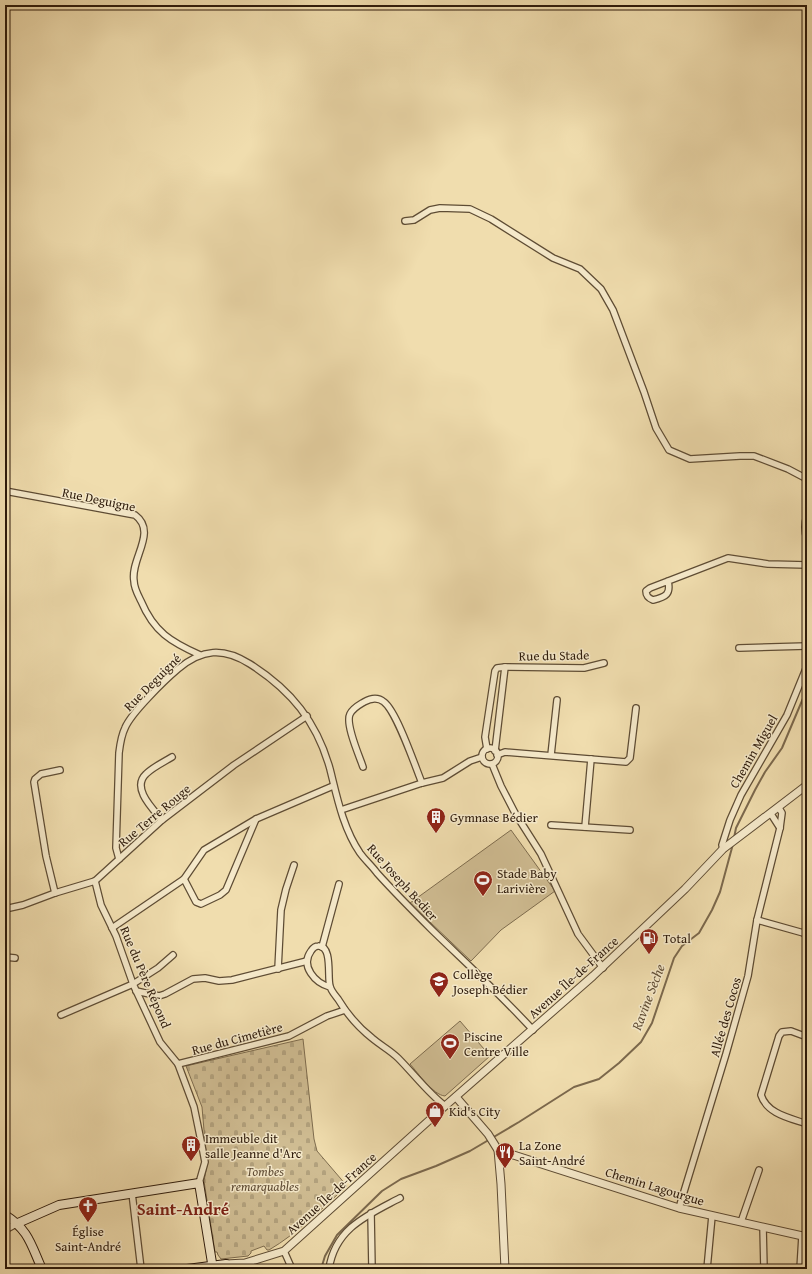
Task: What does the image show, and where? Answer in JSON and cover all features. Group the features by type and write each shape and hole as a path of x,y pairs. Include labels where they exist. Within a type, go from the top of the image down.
{"main road":[{"path":"18,1223 59,1205 199,1183"},
{"name":"Rue du Père Répond","path":"199,1183 213,1267"},
{"path":"5,1215 18,1223 26,1234 42,1269"},
{"name":"Avenue Île-de-France","path":"187,1269 226,1267"}],"street":[{"path":"405,221 414,220 430,210 440,208 470,209 491,219 553,258 580,270 601,288 613,310 656,428 669,450 690,459 754,456 788,469 807,479"},
{"name":"Rue Deguigne","path":"5,491 135,515 140,519 144,526 144,534 134,565 134,581 147,616 162,634 182,647 200,655"},
{"path":"807,516 804,524 807,539"},
{"path":"668,581 728,558 768,564 807,565"},
{"path":"739,648 807,646"},
{"name":"Rue Deguigné","path":"119,858 116,848 119,753 121,738 125,726 140,707 176,670 191,659 200,655 217,652 239,658 264,673 283,690 307,716"},
{"name":"Rue du Stade","path":"487,749 485,738 495,671 497,668 584,668 604,663"},
{"name":"Chemin Miguel","path":"723,849 722,845 730,820 741,795 787,715 807,666"},
{"name":"Rue du Stade","path":"496,753 505,667"},
{"path":"362,767 349,723 349,715 354,709 368,700 375,698 384,702 390,709 422,783"},
{"path":"551,755 557,700"},
{"path":"482,757 483,752 487,749 491,749 496,753 505,752 551,755 623,762 630,758 636,708"},
{"name":"Rue Joseph Bedier","path":"307,716 319,738 330,769 333,786 341,810 351,837 360,853 401,900 485,980 533,1030"},
{"name":"Rue Terre Rouge","path":"5,909 22,905 55,892 95,881 162,820 234,765 307,716"},
{"path":"492,764 496,760 496,753"},
{"path":"162,820 143,795 141,786 142,779 146,774 172,757"},
{"path":"482,757 486,763 492,764"},
{"path":"341,810 422,783 443,778 470,761 482,757"},
{"path":"585,827 591,759"},
{"path":"492,764 501,786 516,814 541,854 578,934 603,968"},
{"path":"55,892 46,856 34,782 35,779 41,774 60,770"},
{"name":"Avenue Île-de-France","path":"226,1267 284,1251 445,1106 603,968 685,889 723,849 779,808 807,785"},
{"path":"112,928 184,879 204,850 256,819 333,786"},
{"name":"Allée des Cocos","path":"679,1208 748,976 757,920 780,828 782,813 779,808"},
{"path":"771,814 780,828"},
{"path":"184,879 196,902 199,904 224,893 256,819"},
{"path":"551,825 630,830"},
{"path":"278,969 281,910 294,864"},
{"name":"Rue du Père Répond","path":"95,881 101,905 112,928 136,991 160,1042 178,1064 194,1107 204,1162 199,1183"},
{"path":"322,947 339,884"},
{"path":"757,920 806,934 807,924"},
{"path":"330,987 323,985 316,980 309,969 307,961 308,955 313,948 318,946 322,947 328,954 330,987 345,1010 365,1032 398,1057 410,1072 445,1106"},
{"path":"61,1015 133,984 158,968 173,955"},
{"path":"5,957 15,958"},
{"path":"136,991 159,996 193,979 204,978 219,981 232,980 307,961"},
{"name":"Rue du Cimetière","path":"178,1064 289,1036 327,1016 345,1010"},
{"path":"807,1036 791,1031 782,1032 779,1036 760,1095 762,1101 769,1109 807,1124"},
{"path":"456,1097 488,1134 496,1147 501,1184 504,1269"},
{"name":"Chemin Lagourgue","path":"496,1147 679,1208 804,1237"},
{"path":"741,1222 759,1170"},
{"path":"132,1193 141,1269"},
{"path":"329,1269 335,1246 353,1225 371,1213 400,1198"},
{"path":"371,1213 372,1269"},
{"path":"707,1269 712,1216"},
{"path":"5,1230 18,1223"},
{"path":"763,1227 764,1269"},
{"path":"800,1269 804,1237"},
{"path":"284,1251 292,1269"}],"green space":[{"name":"Stade Baby Larivière","path":"511,830 555,891 501,930 471,961 410,903"},
{"name":"Piscine Centre Ville","path":"460,1021 490,1056 445,1096 440,1095 421,1078 410,1064"},
{"name":"Tombes remarquables","path":"303,1039 314,1139 317,1151 347,1186 300,1228 269,1250 267,1250 264,1246 251,1251 248,1256 221,1259 217,1252 215,1252 204,1181 207,1165 202,1107 186,1066"}],"waterway":[{"name":"Ravine Sèche","path":"734,838 736,828 755,790 765,772 782,748 807,689"},
{"name":"Ravine Sèche","path":"321,1269 325,1256 337,1235 382,1191 401,1179 470,1151 574,1087 599,1079 619,1063 641,1042 652,1023 674,958 682,946 699,933 712,910 720,892 733,844"}],"place":[{"name":"Gymnase Bédier","path":"436,834"},
{"name":"Stade Baby Larivière","path":"483,897"},
{"name":"Total","path":"649,955"},
{"name":"Collège Joseph Bédier","path":"439,998"},
{"name":"Piscine Centre Ville","path":"450,1060"},
{"name":"Kid's City","path":"435,1128"},
{"name":"Immeuble dit salle Jeanne d'Arc","path":"191,1162"},
{"name":"La Zone Saint-André","path":"505,1169"},
{"name":"Église Saint-André","path":"88,1223"}],"district":[{"name":"Saint-André","path":"183,1209"}]}
